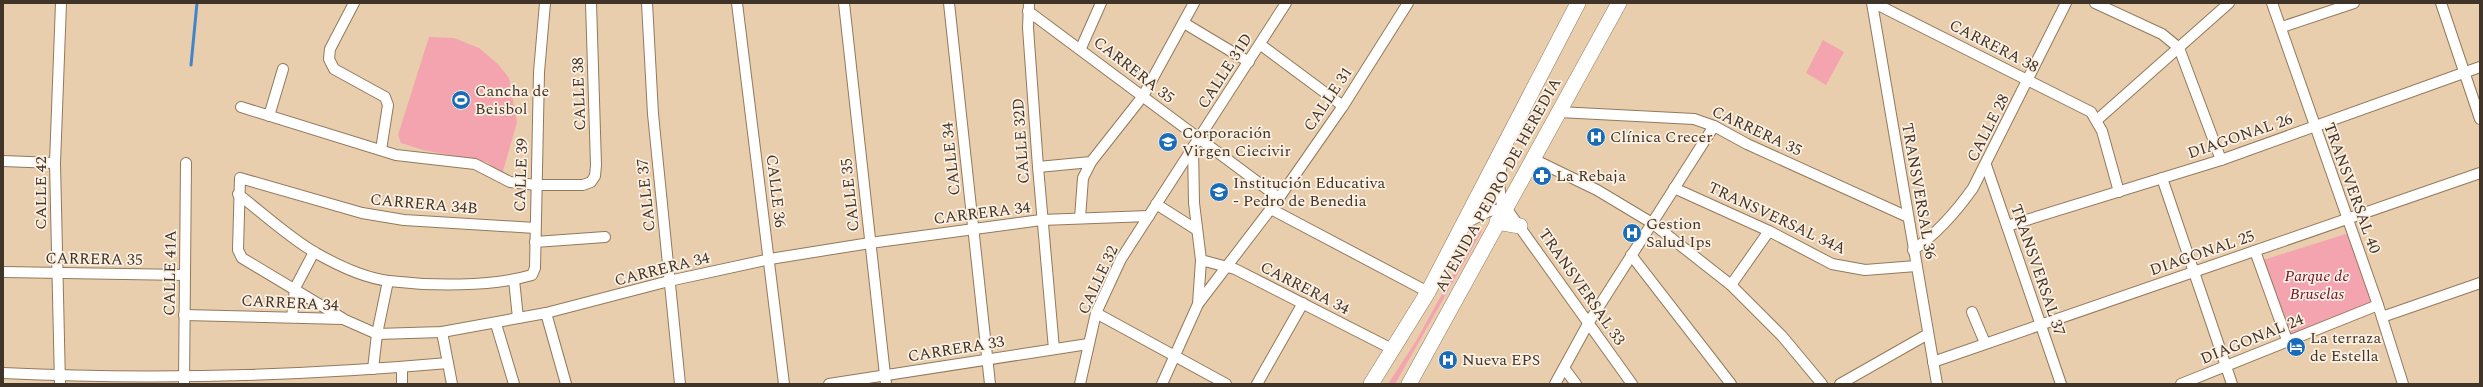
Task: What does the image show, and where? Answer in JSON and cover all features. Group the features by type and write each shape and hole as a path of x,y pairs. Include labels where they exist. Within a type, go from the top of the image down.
{"highway":[{"name":"AVENIDA PEDRO DE HEREDIA","path":"1371,384 1394,350 1428,292 1578,3"},
{"name":"AVENIDA PEDRO DE HEREDIA","path":"1409,384 1619,3"},
{"path":"1497,222 1520,226"}],"street":[{"name":"CALLE 42","path":"60,380 56,273 55,163 61,3"},
{"path":"354,3 330,48 329,59 334,69 385,97 388,105 380,150"},
{"name":"CALLE 39","path":"514,280 532,275 535,268 539,72 545,3"},
{"name":"CALLE 38","path":"536,185 583,185 591,182 595,176 596,165 591,3"},
{"name":"CALLE 37","path":"647,3 653,114 680,384"},
{"name":"CALLE 36","path":"737,3 770,260 784,384"},
{"name":"CALLE 35","path":"844,3 886,380"},
{"name":"CALLE 34","path":"949,3 990,384"},
{"path":"1081,48 1101,3"},
{"path":"1080,218 1083,178 1091,162 1143,96 1194,3"},
{"name":"CALLE 31D","path":"1149,216 1261,45 1286,3"},
{"name":"CALLE 31","path":"1162,384 1198,304 1279,198 1343,106 1408,3"},
{"name":"CARRERA 38","path":"1873,3 2091,112 2097,120"},
{"name":"TRANSVERSAL 36","path":"1873,3 1913,250 1937,384"},
{"name":"CALLE 28","path":"1913,250 1940,228 1958,209 1986,165 2066,3"},
{"path":"2095,3 2162,34 2179,48 2221,160"},
{"path":"2119,192 2097,120 2229,3"},
{"name":"TRANSVERSAL 40","path":"2272,3 2282,27 2314,127 2346,219 2378,305 2403,384"},
{"path":"2282,27 2354,3"},
{"path":"2441,3 2480,119"},
{"name":"CARRERA 35","path":"1029,7 1143,96 1196,143 1279,198"},
{"name":"CALLE 32D","path":"1029,7 1028,28 1041,220 1054,349"},
{"path":"1184,23 1249,62"},
{"path":"1261,45 1343,106"},
{"name":"DIAGONAL 26","path":"2007,226 2221,160 2480,68"},
{"path":"269,116 282,69"},
{"path":"241,107 396,155 475,164 484,167 499,178 536,185"},
{"name":"CARRERA 35","path":"1559,112 1694,119 1714,126 1747,144 1908,217"},
{"path":"1555,384 1589,322 1714,126"},
{"name":"TRANSVERSAL 33","path":"1508,136 1500,168 1499,183 1501,201 1507,207 1632,384"},
{"name":"CALLE 31","path":"1196,143 1192,177 1201,260 1198,304"},
{"path":"1533,159 1597,190 1652,224 1731,285 1782,336 1822,384"},
{"path":"3,161 55,163"},
{"path":"1038,167 1091,162"},
{"name":"CALLE 41A","path":"184,380 186,163"},
{"name":"TRANSVERSAL 37","path":"1986,165 2061,384"},
{"name":"DIAGONAL 25","path":"1933,362 2480,173"},
{"name":"CARRERA 34B","path":"238,194 238,180 243,178 362,213 404,220 535,228"},
{"path":"2162,178 2192,272 2232,384"},
{"name":"TRANSVERSAL 34A","path":"1674,188 1769,231 1832,264 1865,270 1916,266"},
{"path":"238,194 314,252 350,269 388,281 452,284 514,280 518,318"},
{"path":"238,194 238,250 242,258 295,288 344,320"},
{"path":"1156,204 1197,230"},
{"path":"1463,224 1483,213 1507,207"},
{"path":"1271,208 1428,292"},
{"name":"CARRERA 34","path":"184,315 292,316 344,320 377,334 442,332 496,324 546,313 669,281 770,260 870,243 1041,220 1149,216"},
{"name":"CALLE 32","path":"1080,384 1096,313 1122,259 1149,216"},
{"path":"1731,285 1769,231"},
{"path":"535,242 605,237"},
{"path":"2255,251 2288,340"},
{"path":"292,316 295,288 314,252"},
{"path":"1631,256 1731,384"},
{"name":"CARRERA 34","path":"1201,260 1227,267 1303,302 1394,350"},
{"name":"CARRERA 35","path":"3,272 185,275"},
{"path":"373,369 377,334 388,281"},
{"path":"2382,317 2480,283"},
{"path":"1256,384 1303,302"},
{"name":"DIAGONAL 24","path":"2182,384 2378,305"},
{"path":"1972,312 1985,344"},
{"path":"546,313 566,384"},
{"path":"1096,313 1226,384"},
{"path":"496,324 514,384"},
{"path":"442,332 452,384"},
{"path":"1840,384 1928,334"},
{"name":"CARRERA 33","path":"829,384 886,380 987,359 1088,344"},
{"path":"3,372 60,380 274,379 448,363"},
{"path":"402,367 402,384"},
{"path":"1564,368 1576,384"}],"green space":[{"name":"Cancha de Beisbol","path":"429,37 454,38 479,48 498,64 509,78 517,122 502,175 487,162 423,150 401,143 398,135"},
{"path":"1823,40 1844,52 1826,85 1806,73"},
{"path":"1478,229 1482,231 1395,384 1388,384 1416,341"},
{"name":"Parque de Bruselas","path":"2349,233 2372,306 2292,339 2263,260"}],"waterway":[{"path":"191,65 197,3"}],"place":[{"name":"Cancha de Beisbol","path":"461,100"},
{"name":"Clínica Crecer","path":"1596,137"},
{"name":"Corporación Virgen Ciecivir","path":"1168,142"},
{"name":"La Rebaja","path":"1542,176"},
{"name":"Institución Educativa - Pedro de Benedia","path":"1219,192"},
{"name":"Gestion Salud Ips","path":"1632,233"},
{"name":"La terraza de Estella","path":"2296,347"},
{"name":"Nueva EPS","path":"1448,360"}]}
